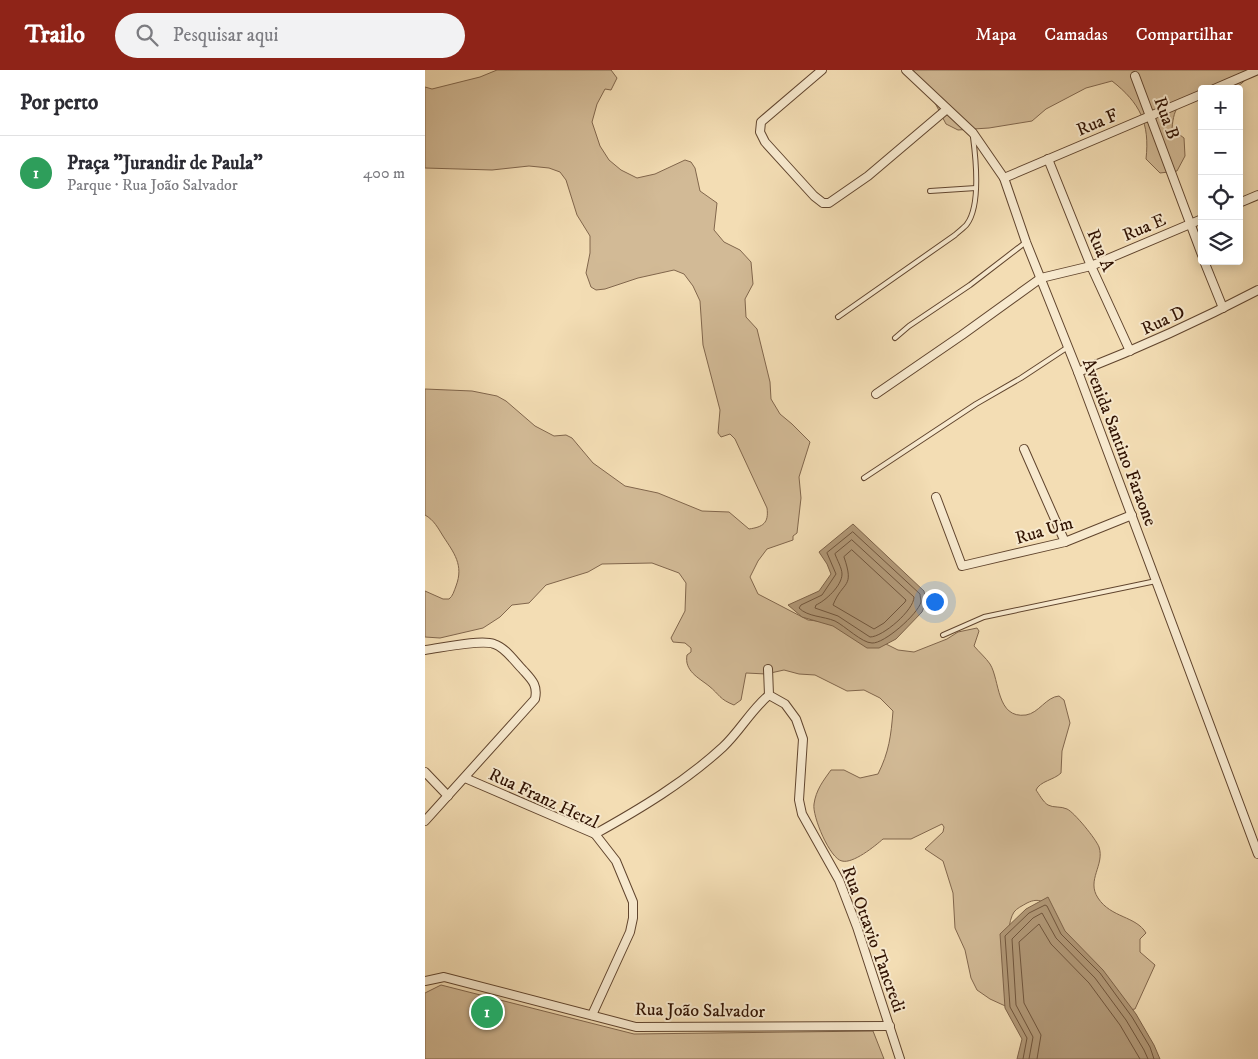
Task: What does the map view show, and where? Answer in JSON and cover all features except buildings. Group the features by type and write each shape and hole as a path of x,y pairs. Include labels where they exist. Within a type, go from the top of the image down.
{"street":[{"path":"822,70 761,122 760,132 765,142 814,196 823,203 829,203 868,176 947,110"},
{"name":"Avenida Santino Faraone","path":"906,70 973,133 1004,178 1026,242 1132,515 1258,854"},
{"path":"1223,85 1258,70"},
{"name":"Rua B","path":"1135,76 1198,245"},
{"name":"Rua F","path":"1004,178 1198,96"},
{"name":"Rua A","path":"1047,159 1091,266 1130,352"},
{"path":"1243,201 1258,195"},
{"name":"Rua E","path":"1041,278 1091,266 1199,220"},
{"path":"1206,265 1223,308"},
{"path":"876,394 1041,278"},
{"name":"Rua D","path":"1077,372 1130,352 1258,290"},
{"path":"1024,449 1065,542"},
{"name":"Rua Um","path":"935,497 962,566 1065,542 1132,515"},
{"path":"425,650 483,642 495,644 533,681 537,690 535,699 425,821"},
{"path":"595,834 638,810 688,776 724,746 757,706 769,695 768,669"},
{"name":"Rua Ottavio Tancredi","path":"769,695 785,704 796,719 803,739 799,800 802,814 839,880 857,927 900,1059"},
{"path":"425,772 448,796"},
{"name":"Rua Franz Hetzl","path":"465,778 595,834 616,861 633,902 633,918 630,932 592,1015"},
{"name":"Rua João Salvador","path":"425,981 445,977 636,1027 890,1026"}],"lane":[{"path":"838,317 955,235 968,223 974,208 976,188 973,133"},
{"path":"931,191 976,188"},
{"path":"895,338 909,326 970,285 1026,242"},
{"path":"864,478 1068,347"},
{"path":"943,635 984,617 1157,581"}],"shaded area":[{"path":"497,70 611,70 617,78 611,90 605,89 597,104 592,122 600,146 609,160 621,170 637,178 655,174 685,160 691,162 695,168 700,191 717,203 714,230 724,242 740,250 751,262 753,284 745,299 746,317 757,329 770,382 771,399 780,414 810,442 799,477 801,498 797,533 793,536 793,540 767,549 758,561 750,577 758,594 808,620 827,622 872,637 898,650 914,652 947,639 958,632 977,628 979,631 974,646 990,664 1004,705 1009,711 1016,715 1031,714 1054,697 1059,696 1064,700 1070,723 1062,751 1061,773 1036,790 1048,805 1065,808 1075,815 1097,843 1100,860 1094,885 1098,898 1103,905 1136,923 1146,933 1140,939 1140,952 1155,965 1135,1009 1116,1012 1045,903 1038,900 1018,908 1010,920 1008,945 1014,1010 990,999 977,990 971,978 965,950 955,928 953,893 943,861 925,849 943,832 944,827 942,824 911,839 883,839 864,854 852,860 842,861 837,858 827,845 816,818 814,804 816,794 831,770 844,770 860,778 878,774 889,744 893,711 880,698 864,690 847,691 815,675 799,674 784,670 766,674 746,673 741,700 734,705 725,701 690,670 687,655 691,652 691,648 685,643 673,642 671,638 685,611 686,583 679,573 652,563 602,564 588,572 546,585 529,603 512,605 500,617 483,628 440,638 425,637 425,591 443,599 449,599 456,586 459,572 457,560 451,548 435,524 425,515 425,389 472,391 497,396 506,401 535,426 554,436 566,435 572,438 593,463 625,486 658,493 702,511 729,512 749,529 764,523 767,517 767,508 735,439 730,434 721,437 718,433 720,410 703,345 700,301 693,286 684,274 674,270 596,290 591,287 586,273 590,253 590,236 577,215 566,180 560,172 549,168 529,166 492,170 425,168 425,87 432,89 480,77"},
{"path":"904,70 1253,70 1240,85 1198,85 1198,97 1188,100 1179,106 1174,115 1172,129 1184,138 1185,156 1177,171 1160,173 1146,159 1146,135 1141,115 1130,97 1112,81 1086,88 1046,109 1032,121 989,128 958,130 946,124 934,101"},
{"path":"441,985 634,1034 873,1031 884,1059 425,1059 425,993"}],"water":[{"path":"853,524 924,591 926,602 922,612 896,639 879,648 867,648 833,626 802,617 788,605 819,591 831,574 819,552"},
{"path":"1048,897 1065,931 1103,970 1136,1014 1160,1059 1017,1059 1022,1039 1005,1008 1000,934 1026,909"}],"place":[{"name":"Praça \"Jurandir de Paula\"","path":"487,1012"}]}
